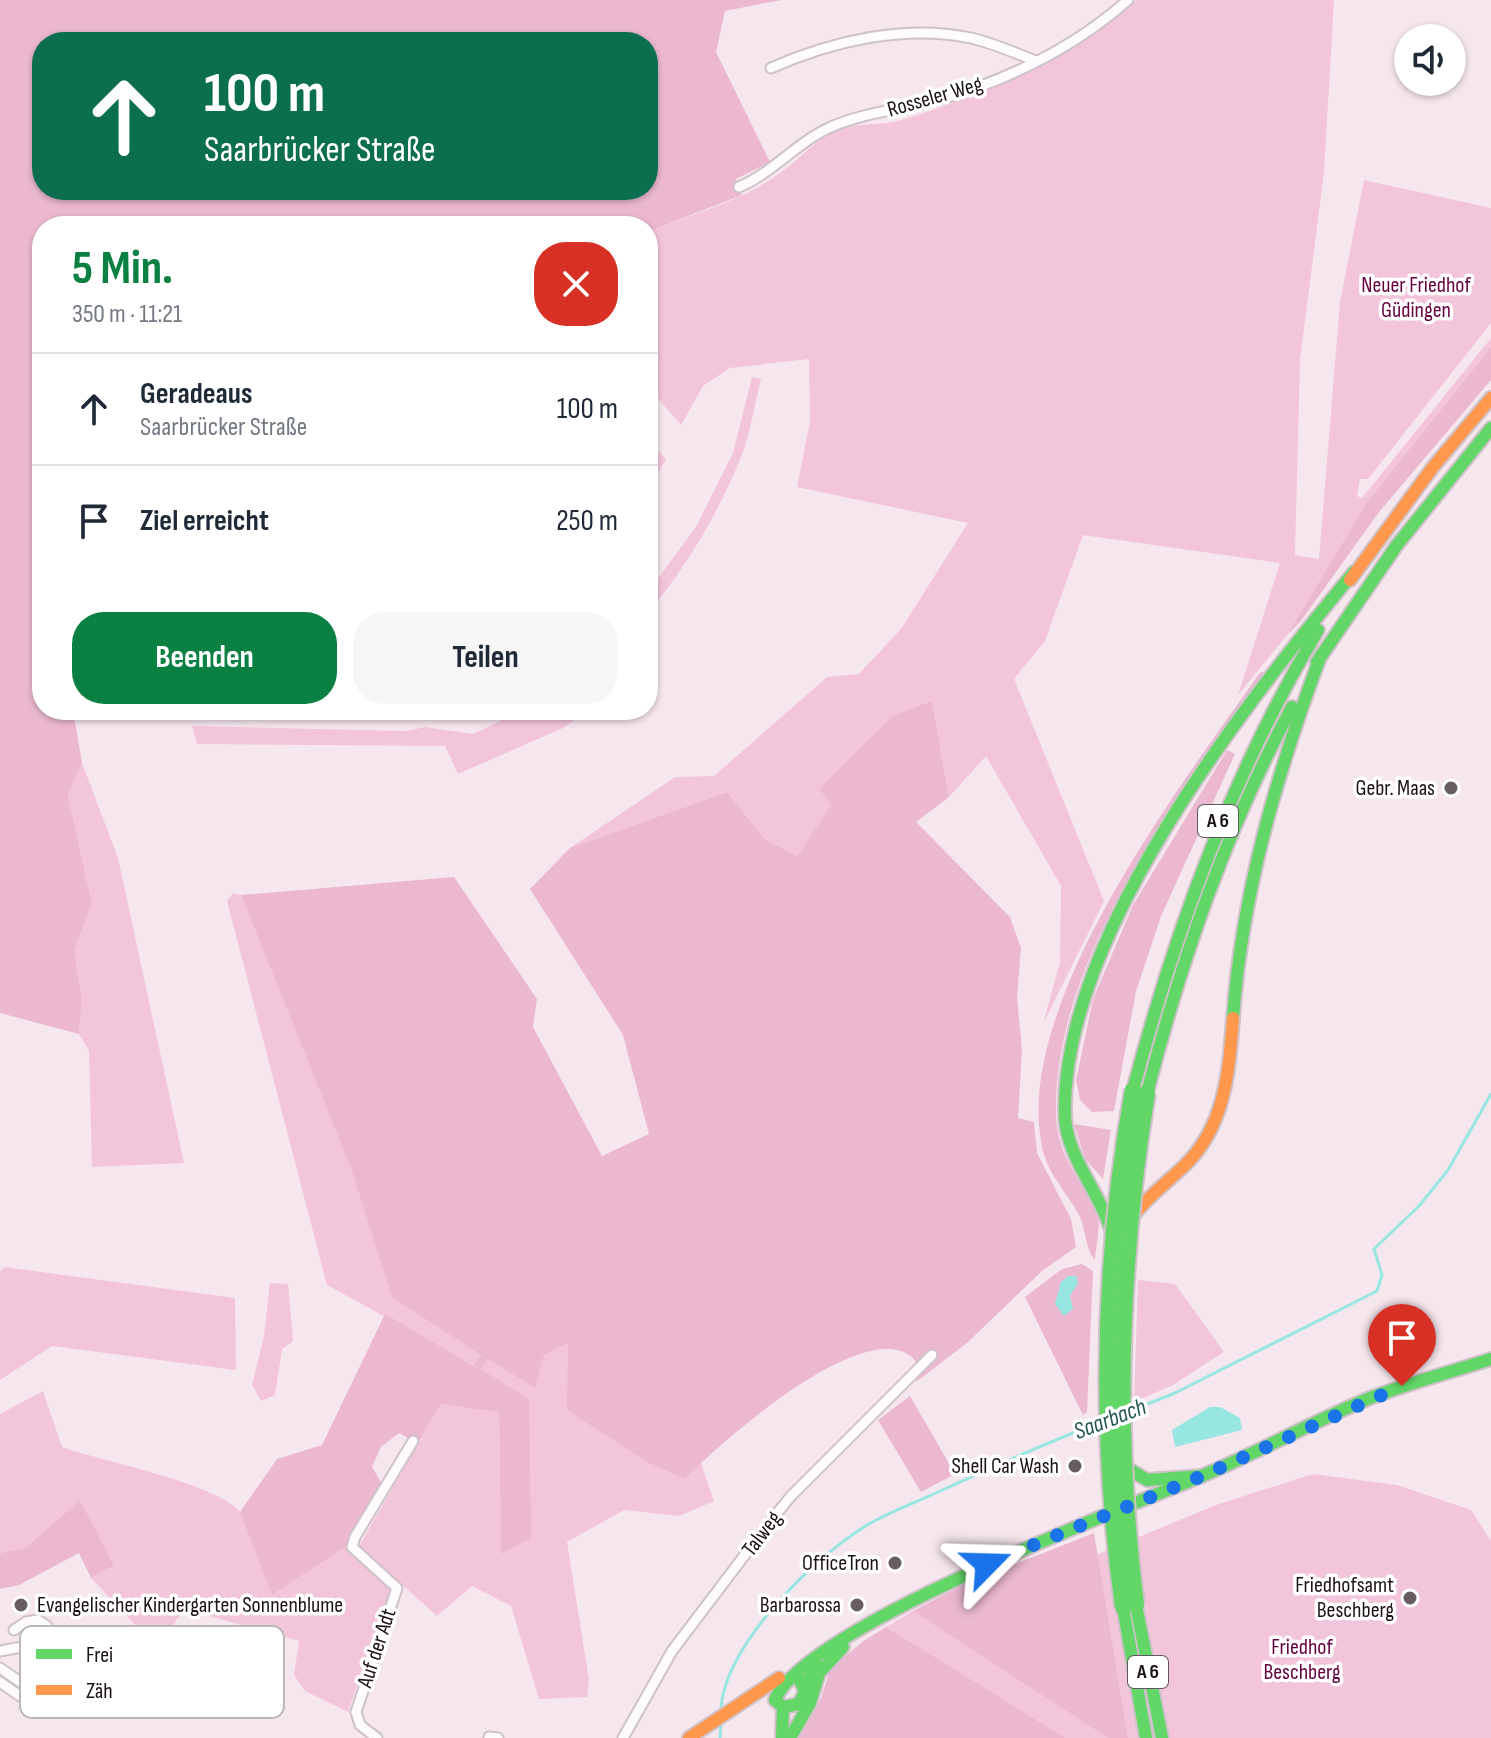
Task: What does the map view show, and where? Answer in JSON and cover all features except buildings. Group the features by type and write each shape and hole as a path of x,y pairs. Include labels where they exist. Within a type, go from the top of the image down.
{"main road":[{"name":"A 6","path":"1146,1738 1129,1606 1119,1444 1119,1306 1140,1092 1182,916 1228,799 1284,687 1354,572 1491,398"},
{"name":"A 6","path":"1140,1092 1216,868 1278,732 1321,655 1397,545 1491,428"},
{"path":"1117,1252 1107,1217 1081,1171 1068,1140 1065,1118 1071,1052 1092,983 1127,898 1200,777 1310,623 1354,572"},
{"name":"A 6","path":"1115,1512 1112,1444 1117,1252 1129,1219 1173,1179 1207,1142 1221,1107 1239,952 1270,798 1321,655"},
{"name":"A 6","path":"1081,1171 1110,1191 1126,1194 1146,1193 1173,1179"},
{"path":"799,1680 818,1655 940,1587 1202,1476 1371,1398 1491,1359"},
{"path":"1114,1465 1146,1482 1202,1476"},
{"name":"A 6","path":"1129,1606 1162,1738"},
{"path":"787,1738 810,1703 819,1673 857,1634"},
{"path":"787,1738 784,1705 776,1689 799,1680 843,1647"},
{"path":"689,1738 736,1703 778,1678 799,1680"},
{"path":"736,1703 784,1705 804,1699 799,1680"}],"street":[{"name":"Rosseler Weg","path":"739,187 770,171 815,135 832,126 944,98 1036,61 1100,24 1128,0"},
{"path":"771,68 830,47 909,33 974,39 1036,61"},
{"name":"Talweg","path":"623,1738 672,1651 776,1514 932,1355"},
{"name":"Auf der Adt","path":"377,1738 360,1725 356,1712 397,1588 352,1547 413,1441"},
{"path":"14,1630 26,1622 38,1620 47,1626"},
{"path":"0,1651 20,1647"},
{"path":"0,1668 20,1682"},
{"path":"0,1682 20,1696"}],"green space":[{"name":"Neuer Friedhof Güdingen","path":"1136,0 1334,0 1324,172 1300,360 1295,555 1319,559 1340,302 1364,180 1491,208 1491,323 1368,479 1360,479 1357,496 1362,498 1491,338 1491,347 1367,502 1287,635 1238,695 1280,563 1083,535 1045,641 1014,679 1104,901 1043,1024 1060,962 1061,886 986,756 949,797 932,701 819,789 831,805 797,856 765,839 727,792 570,848 675,777 714,776 827,677 859,674 901,629 968,523 797,487 810,421 809,359 730,368 703,386 681,425 658,399 658,228 730,201 762,185 834,132 852,126 905,119 997,85 1056,56 1111,21"},
{"path":"752,377 761,379 746,443 724,495 702,536 658,600 658,578 696,527 733,453"},
{"path":"658,451 666,459 658,473"},
{"path":"503,720 575,720 563,728 458,774 445,746 197,744 192,726 406,731 425,727 473,734"},
{"path":"82,763 118,858 184,1163 92,1167 89,1051 79,1034 82,1000 74,950 92,904 68,795"},
{"path":"233,893 241,895 351,1169 392,1296 481,1354 475,1366 327,1285 227,901"},
{"path":"4,1267 235,1298 236,1370 52,1346 0,1380 0,1272"},
{"path":"1138,1280 1175,1284 1224,1352 1173,1385 1134,1402"},
{"path":"270,1283 288,1284 293,1341 282,1349 275,1395 261,1401 252,1385 264,1336"},
{"path":"568,1342 685,1479 701,1463 714,1501 679,1516 624,1510 567,1542 589,1680 587,1697 539,1699 511,1606 472,1586 437,1616 359,1546 441,1404 499,1411 501,1554 529,1399 480,1369 488,1359 544,1355"},
{"path":"43,1391 62,1447 158,1474 229,1502 246,1521 272,1595 347,1546 391,1587 348,1712 305,1691 294,1675 299,1641 284,1637 284,1626 245,1626 184,1609 172,1626 136,1626 91,1578 113,1567 80,1500 25,1548 0,1553 0,1414"},
{"name":"Friedhof Beschberg","path":"1313,1474 1397,1485 1471,1510 1491,1541 1491,1738 826,1738 904,1638 886,1627 913,1611 932,1623 1216,1505"}],"shaded area":[{"path":"0,0 781,0 725,11 716,52 770,162 736,179 742,195 658,228 658,216 32,216 32,720 75,720 82,763 68,795 92,904 74,950 82,1000 79,1034 0,1013"},
{"path":"1491,347 1491,380 1379,512 1301,621 1287,635 1367,502"},
{"path":"1261,671 1265,674 1196,772 1128,881 1099,938 1076,996 1061,1054 1056,1112 1060,1141 1067,1159 1097,1208 1099,1222 1095,1260 1079,1215 1054,1176 1043,1151 1039,1094 1051,1032 1076,966 1110,900 1189,773"},
{"path":"932,701 949,797 916,822 1010,917 1021,948 1017,997 1022,1050 1018,1118 1034,1122 1037,1153 1071,1219 1076,1247 1042,1271 968,1342 916,1382 921,1369 909,1355 886,1349 857,1355 825,1370 757,1415 685,1479 647,1462 567,1410 568,1343 544,1355 535,1388 488,1359 481,1369 529,1399 531,1538 501,1554 499,1412 441,1404 418,1443 399,1433 381,1447 372,1467 385,1489 347,1546 272,1595 240,1512 277,1459 322,1445 385,1314 474,1366 481,1355 392,1297 351,1169 241,895 454,877 537,999 533,1027 602,1156 649,1134 623,1035 530,889 570,848 727,792 765,839 797,856 831,805 819,789 893,716"},
{"path":"1227,750 1235,754 1161,916 1136,991 1114,1111 1092,1112 1080,1100 1076,1080 1093,999 1133,905"},
{"path":"1074,1124 1111,1130 1103,1179 1085,1159"},
{"path":"1082,1264 1093,1271 1087,1412 1083,1415 1025,1297 1062,1269"},
{"path":"910,1396 955,1474 921,1492 878,1420"},
{"path":"80,1500 114,1566 91,1578 79,1553 19,1585 0,1589 0,1553 25,1548"},
{"path":"1094,1533 1128,1738 1108,1738 913,1611 962,1585"},
{"path":"886,1627 1065,1738 799,1738 821,1698 830,1670 862,1642"}],"water":[{"path":"1068,1276 1076,1276 1078,1283 1070,1296 1073,1309 1064,1316 1055,1304 1061,1282"},
{"path":"1210,1407 1220,1407 1240,1418 1242,1430 1175,1447 1172,1430"}],"waterway":[{"name":"Saarbach","path":"1125,1413 1175,1393 1377,1291 1382,1275 1374,1249 1419,1206 1448,1170 1491,1094"},
{"name":"Saarbach","path":"721,1710 726,1685 755,1631 799,1580 848,1538 894,1512 1099,1423"},
{"name":"Saarbach","path":"720,1738 721,1722"}],"traffic: fast":[{"path":"1317,662 1397,545 1491,428"},
{"path":"1112,1233 1071,1146 1065,1115 1072,1046 1093,973 1126,900 1167,826 1213,755 1354,572"},
{"path":"1133,1090 1168,970 1209,853 1259,740 1318,630"},
{"path":"1233,1018 1253,879 1276,788 1321,655"},
{"path":"1147,1093 1175,993 1226,848 1292,707"},
{"path":"1123,1607 1110,1477 1107,1348 1115,1219 1133,1090"},
{"path":"1136,1605 1124,1476 1123,1349 1130,1221 1147,1093"},
{"path":"775,1700 798,1671 842,1640 968,1574 1221,1468 1370,1398 1491,1359"},
{"path":"1117,1462 1147,1480 1202,1476"},
{"path":"1136,1605 1162,1738"},
{"path":"1123,1607 1146,1738"},
{"path":"790,1738 810,1703 819,1673 843,1647"},
{"path":"803,1685 818,1667"},
{"path":"775,1700 783,1707 799,1704 805,1691 800,1681"},
{"path":"782,1738 783,1707"}],"traffic: slow":[{"path":"1350,580 1433,467 1491,398"},
{"path":"1127,1225 1146,1201 1197,1152 1208,1135 1222,1098 1233,1018"},
{"path":"689,1738 779,1678"}],"place":[{"name":"Gebr. Maas","path":"1451,788"},
{"name":"Shell Car Wash","path":"1075,1466"},
{"name":"OfficeTron","path":"895,1563"},
{"name":"Friedhofsamt Beschberg","path":"1410,1598"},
{"name":"Evangelischer Kindergarten Sonnenblume","path":"21,1605"},
{"name":"Barbarossa","path":"857,1605"}],"route":[{"path":"987,1564 1202,1476 1345,1409 1402,1386"}]}
